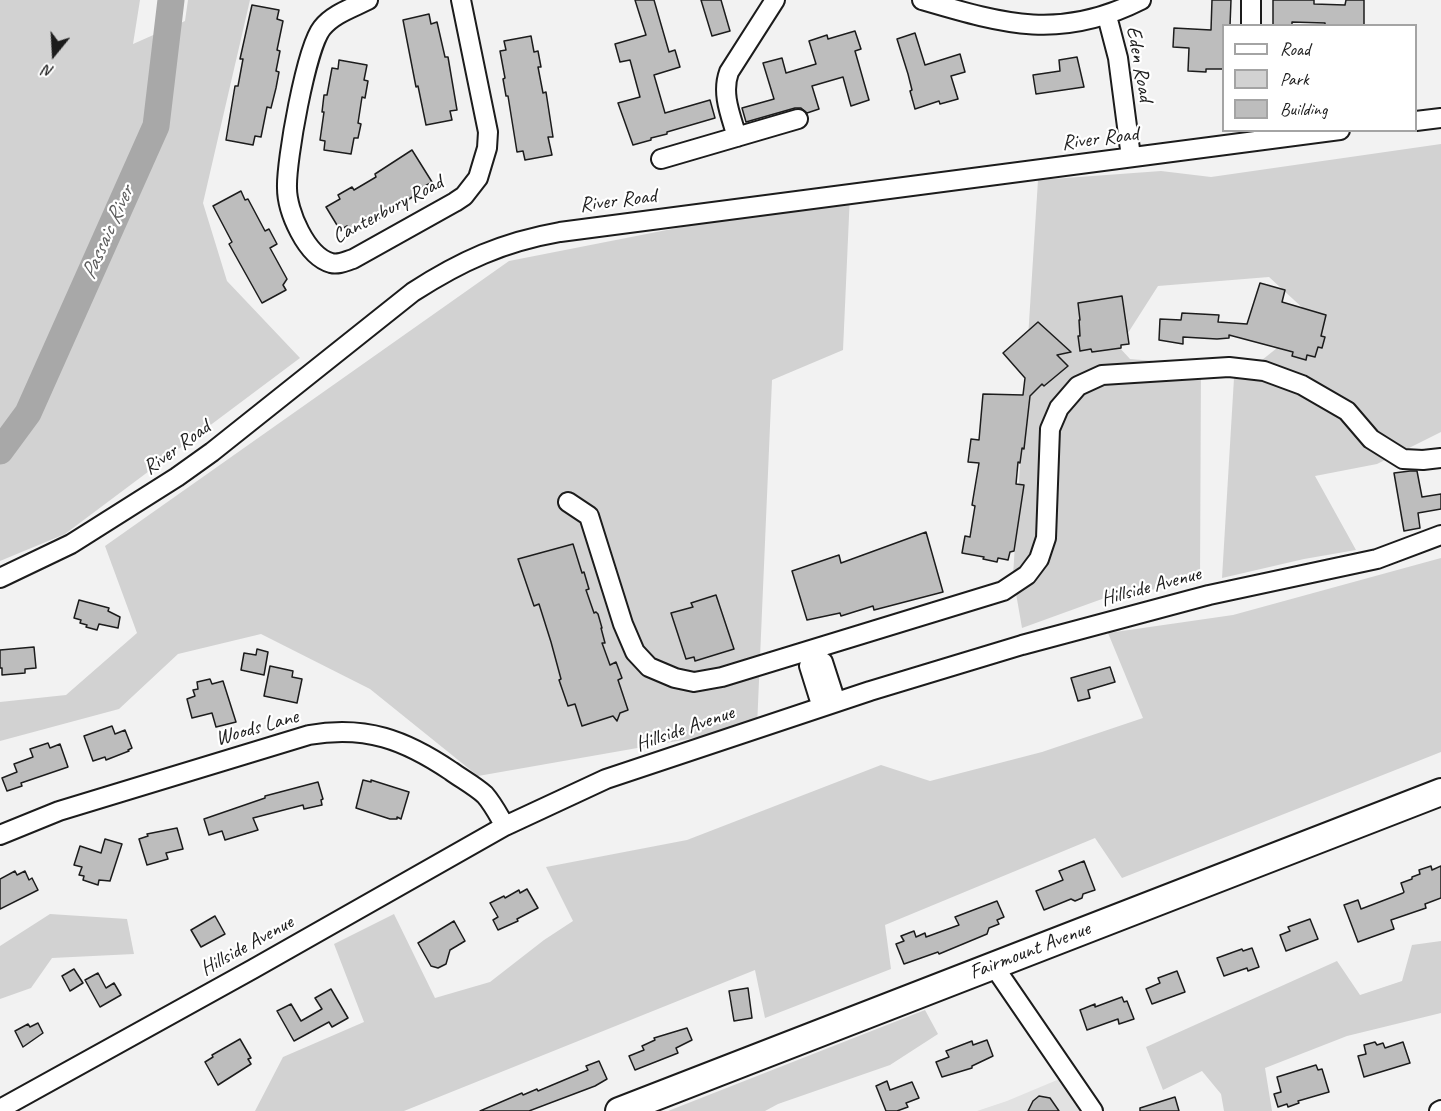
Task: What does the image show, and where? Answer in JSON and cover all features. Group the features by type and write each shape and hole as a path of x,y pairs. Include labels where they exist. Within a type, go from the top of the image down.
{"main road":[{"name":"Fairmount Avenue","path":"619,1111 1441,792"}],"street":[{"name":"Canterbury Road","path":"368,0 335,17 321,29 315,39 308,61 290,156 286,190 294,219 308,245 320,258 332,263 353,259 455,202 464,196 478,178 486,158 488,132 461,0"},
{"path":"737,137 725,92 726,81 729,72 775,0"},
{"path":"922,0 972,15 1028,25 1066,24 1107,16 1141,0"},
{"path":"1251,0 1251,24"},
{"name":"Eden Road","path":"1107,16 1118,58 1131,157"},
{"path":"1417,121 1441,118"},
{"path":"661,159 798,119"},
{"name":"River Road","path":"0,578 71,544 177,477 212,452 413,292 449,270 490,250 533,237 560,232 1325,132"},
{"path":"568,502 589,516 623,624 635,652 649,667 675,678 694,681 722,677 812,654 1003,591 1027,575 1039,559 1046,538 1050,429 1059,408 1078,386 1102,375 1229,368 1264,371 1302,385 1347,411 1371,439 1403,459 1441,458"},
{"name":"Hillside Avenue","path":"0,1109 505,826 606,780 828,702 1022,645 1181,602 1377,559 1441,535"},
{"path":"812,654 823,662 832,693 828,702"},
{"name":"Woods Lane","path":"0,835 70,807 309,735 342,731 370,733 392,738 433,759 486,797 505,826"},
{"path":"993,965 1093,1111"}],"shaded area":[{"path":"1069,1075 1093,1111 977,1111 1007,1101"}],"green space":[{"path":"0,0 140,0 133,44 185,21 188,0 250,0 203,203 227,281 300,358 65,534 0,561"},
{"path":"1441,144 1441,432 1377,464 1315,476 1356,550 1304,559 1222,578 1234,378 1247,372 1277,348 1308,338 1306,311 1269,277 1158,286 1119,347 1130,359 1201,365 1200,581 1102,599 1022,628 1013,576 1038,180 1161,171 1211,177"},
{"path":"850,194 843,350 772,380 757,727 478,776 370,689 261,634 178,654 119,709 0,741 0,702 66,695 137,633 105,546 509,261"},
{"path":"1441,558 1441,752 1122,878 1095,838 885,925 891,969 765,1018 755,970 404,1111 255,1111 283,1057 364,1022 334,944 394,914 435,998 490,982 544,940 573,921 546,867 687,840 881,765 930,781 1042,752 1143,718 1108,633 1233,615"},
{"path":"50,914 127,919 134,954 52,958 31,988 0,999 0,946"},
{"path":"1441,941 1441,1013 1347,1036 1265,1068 1272,1111 1224,1111 1221,1094 1202,1071 1163,1090 1146,1047 1337,961 1360,995 1402,981 1412,945"},
{"path":"925,1010 938,1034 890,1065 778,1104 765,1111 668,1111"}],"building":[{"path":"635,0 654,0 669,52 675,50 680,67 654,75 665,113 710,100 715,118 633,145 618,103 640,97 630,60 620,62 615,44 646,35"},
{"path":"701,0 721,0 730,31 712,36"},
{"path":"1212,0 1231,0 1230,24 1222,24 1222,69 1206,69 1206,72 1188,71 1189,48 1173,47 1174,28 1211,30"},
{"path":"1273,0 1314,0 1314,4 1345,5 1346,0 1364,0 1364,24 1292,22 1292,24 1273,24"},
{"path":"252,5 279,10 277,19 283,21 277,50 280,51 276,71 279,72 276,88 271,108 267,107 261,137 255,136 253,145 226,140"},
{"path":"429,14 431,24 437,22 445,57 448,57 457,110 450,111 452,120 426,125 403,20"},
{"path":"855,31 861,49 855,51 869,100 851,106 843,77 812,86 819,109 807,113 801,108 795,108 746,122 742,108 774,99 763,63 782,58 786,73 816,64 809,41 827,35 828,39"},
{"path":"915,33 925,65 960,54 965,72 951,76 958,99 940,104 939,101 915,109 908,74 897,39"},
{"path":"531,36 534,52 538,51 541,67 538,67 543,93 546,92 553,137 548,137 552,155 525,160 523,151 517,152 500,51 506,50 504,41"},
{"path":"1077,57 1084,87 1036,94 1033,75 1060,71 1059,60"},
{"path":"339,60 367,65 364,80 368,81 365,98 362,97 358,123 361,124 358,138 354,138 351,154 324,150 325,141 320,140 324,95 327,95 332,68 338,69"},
{"path":"412,150 432,182 376,220 375,218 351,232 347,226 340,230 326,207 340,199 338,195 352,187 354,190 376,177 375,174"},
{"path":"241,191 245,200 248,199 265,231 269,229 277,244 270,248 287,279 283,285 286,290 262,303 229,244 232,242 213,206"},
{"path":"1260,283 1285,290 1282,302 1326,315 1321,336 1325,337 1322,348 1318,347 1315,357 1307,355 1306,360 1292,356 1293,352 1229,335 1229,338 1217,339 1183,337 1183,344 1159,340 1160,319 1181,320 1182,313 1219,315 1218,322 1247,324"},
{"path":"1122,296 1129,344 1121,345 1121,348 1092,352 1091,349 1080,351 1078,303"},
{"path":"1038,322 1071,352 1057,355 1068,366 1044,386 1042,384 1030,396 1024,449 1022,448 1020,463 1018,462 1016,484 1024,485 1014,551 1010,552 1008,560 998,558 997,562 962,553 965,536 970,537 975,506 972,505 979,463 968,462 971,439 979,440 983,394 1023,395 1025,378 1003,353"},
{"path":"1417,471 1422,497 1441,494 1441,509 1418,513 1420,528 1404,531 1394,473"},
{"path":"926,532 943,592 874,610 873,606 841,616 840,613 807,620 792,571 839,555 841,563"},
{"path":"573,544 582,573 584,572 589,589 586,590 594,613 598,614 605,643 602,643 610,665 616,662 622,678 618,680 628,710 620,713 617,721 613,716 582,726 575,704 568,706 539,604 534,606 518,559"},
{"path":"716,595 734,649 695,661 694,657 686,659 671,613 693,607 691,603"},
{"path":"79,600 109,608 108,611 120,617 118,628 99,624 97,630 80,623 81,620 74,618"},
{"path":"34,647 36,668 25,669 25,673 2,675 0,650"},
{"path":"257,649 268,652 264,675 241,670 244,653 256,655"},
{"path":"270,666 293,671 292,677 302,679 297,703 264,696"},
{"path":"1110,667 1115,682 1088,690 1090,698 1078,701 1071,678"},
{"path":"210,679 212,684 223,681 236,722 216,727 212,713 192,718 187,699 195,696 193,690 198,689 197,682"},
{"path":"112,726 115,734 125,730 132,748 106,760 105,757 93,761 84,736"},
{"path":"48,743 50,748 60,744 68,767 21,783 22,786 7,791 2,778 17,772 14,764 33,757 30,749"},
{"path":"363,780 371,782 371,780 409,792 401,819 397,817 397,819 390,819 356,808"},
{"path":"318,782 323,799 321,800 322,805 304,809 303,805 253,818 258,830 225,840 222,831 209,835 204,819 265,798 265,796"},
{"path":"177,828 183,849 166,853 168,859 147,865 139,839 148,836 147,834"},
{"path":"105,839 122,844 110,881 99,880 98,885 83,880 84,876 79,875 82,867 74,865 80,846 101,853"},
{"path":"1084,861 1095,890 1083,894 1082,898 1075,901 1071,899 1044,910 1036,891 1063,880 1059,871"},
{"path":"1431,866 1432,870 1441,866 1441,898 1425,904 1426,908 1391,920 1394,929 1358,942 1344,905 1358,900 1361,909 1403,893 1401,883 1420,874 1419,870"},
{"path":"15,871 17,875 25,871 29,880 32,878 38,890 0,909 0,879"},
{"path":"527,889 538,908 498,930 493,920 498,917 490,903 519,890 520,893"},
{"path":"997,901 1004,917 997,920 999,924 989,928 987,934 939,954 938,952 904,964 896,944 904,941 901,936 914,931 916,937 925,933 926,937 959,925 955,917"},
{"path":"215,916 225,934 201,947 191,930"},
{"path":"1310,919 1318,939 1286,951 1280,935 1290,931 1288,927"},
{"path":"454,921 465,941 450,950 446,964 438,968 431,966 418,943"},
{"path":"1252,948 1259,967 1248,971 1247,968 1224,976 1217,958"},
{"path":"74,969 83,983 70,991 62,976"},
{"path":"1177,971 1185,992 1152,1004 1146,989 1160,983 1158,978"},
{"path":"98,973 106,988 114,983 121,995 100,1007 85,980"},
{"path":"748,988 752,1018 734,1021 729,991"},
{"path":"331,989 348,1018 332,1027 329,1022 294,1041 277,1011 291,1004 301,1021 322,1009 315,998"},
{"path":"1122,997 1124,1002 1127,1001 1134,1019 1119,1024 1118,1019 1087,1030 1080,1010"},
{"path":"38,1023 43,1033 23,1047 15,1031 28,1024 30,1027"},
{"path":"687,1028 692,1040 676,1048 678,1053 635,1070 629,1056 644,1050 642,1046 655,1040 654,1038"},
{"path":"240,1039 251,1058 248,1059 251,1064 218,1085 205,1062 213,1057 212,1055"},
{"path":"987,1040 993,1056 972,1068 942,1077 936,1062 949,1057 946,1051 972,1041 973,1045"},
{"path":"1375,1042 1377,1045 1383,1043 1385,1048 1403,1042 1410,1063 1364,1077 1358,1056 1366,1054 1364,1045"},
{"path":"599,1061 607,1079 595,1086 529,1111 480,1111 522,1093 523,1095 537,1089 538,1091 588,1070 586,1066"},
{"path":"1316,1065 1318,1070 1322,1069 1329,1092 1298,1101 1299,1103 1288,1107 1287,1104 1278,1107 1274,1094 1281,1092 1277,1077"},
{"path":"887,1081 890,1090 912,1082 919,1098 906,1103 908,1107 897,1111 886,1111 876,1086"},
{"path":"1039,1096 1050,1098 1059,1111 1028,1111 1033,1101"},
{"path":"1175,1097 1179,1111 1140,1111 1140,1108"}],"waterway":[{"name":"Passaic River","path":"0,451 28,413 156,126 171,0"}]}
